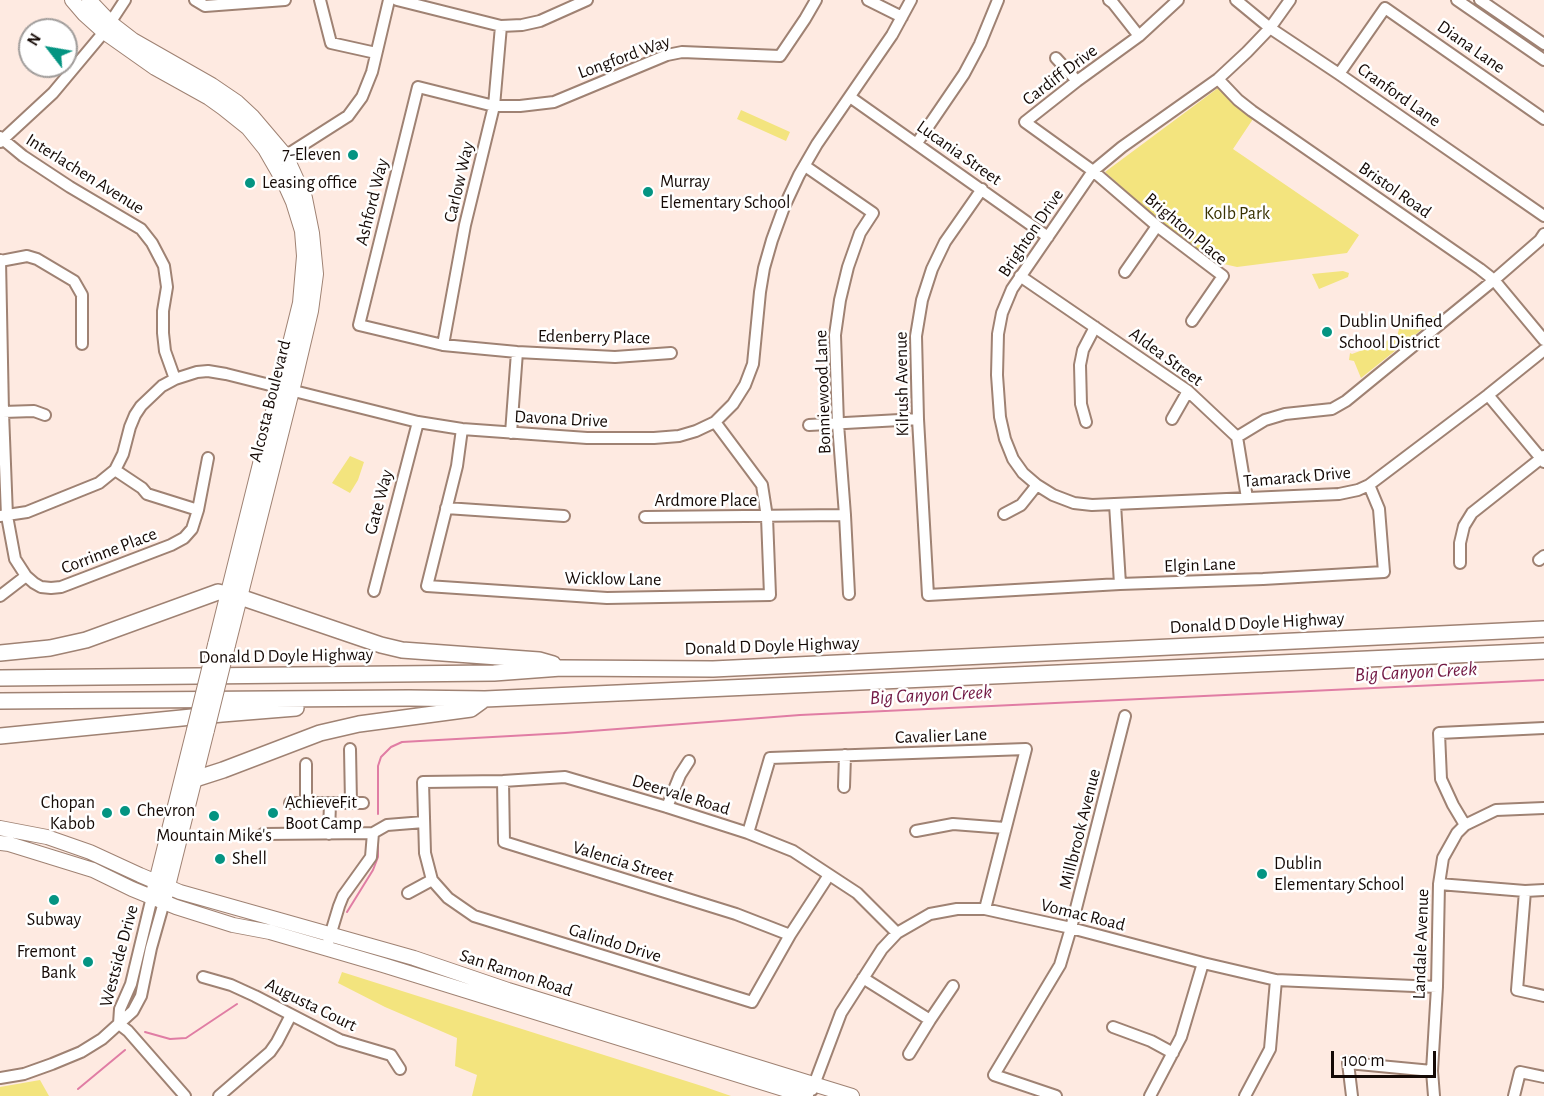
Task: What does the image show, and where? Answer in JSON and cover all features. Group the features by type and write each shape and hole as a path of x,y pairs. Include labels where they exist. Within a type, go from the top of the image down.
{"highway":[{"path":"0,653 50,648 77,642 105,634 218,592 360,639 402,650 539,660 561,668"},
{"name":"Donald D Doyle Highway","path":"0,678 494,673 561,668 713,669 1544,629"},
{"path":"0,701 485,699 1544,651"},
{"path":"0,736 222,714 382,704 409,698"},
{"path":"195,779 320,733 359,724 471,709 485,699"}],"main road":[{"name":"Alcosta Boulevard","path":"72,0 84,14 107,28 155,68 223,108 248,128 265,149 280,160 304,198 312,233 316,274 311,311 285,388 158,900"},
{"name":"Alcosta Boulevard","path":"89,0 107,28"},
{"name":"Alcosta Boulevard","path":"162,884 195,779 201,730"},
{"name":"San Ramon Road","path":"0,828 40,835 90,852 180,892 414,958 810,1092"},
{"path":"0,837 26,842 40,835"},
{"name":"San Ramon Road","path":"0,843 93,870 158,900 233,925 270,932 810,1092 852,1096"}],"street":[{"path":"1,140 53,93 107,28 125,0"},
{"path":"195,0 205,6 285,0"},
{"path":"320,0 331,43 376,53"},
{"path":"280,160 348,116 362,97 372,72 389,0"},
{"path":"397,0 501,26 540,21 587,0"},
{"name":"Longford Way","path":"418,87 494,106 520,106 554,102 667,55 682,52 780,56 816,0"},
{"path":"868,0 902,17"},
{"name":"Davona Drive","path":"115,470 123,454 135,416 150,397 162,386 175,379 208,371 418,422 462,429 587,438 654,438 679,436 715,422 734,404 753,364 764,268 784,207 817,144 887,43 911,0"},
{"path":"917,143 964,74 980,44 998,0"},
{"path":"1109,0 1139,36"},
{"name":"Cardiff Drive","path":"1093,171 1025,123 1077,81 1139,36 1178,0"},
{"name":"Cranford Lane","path":"1236,0 1270,27 1544,216"},
{"name":"Brighton Drive","path":"1115,504 1074,503 1053,495 1023,473 1012,459 1000,417 997,375 998,334 1002,313 1020,276 1093,171 1122,147 1218,79 1270,27 1290,0"},
{"path":"1457,0 1544,60"},
{"path":"1480,0 1544,44"},
{"name":"Diana Lane","path":"1339,74 1385,8 1544,119"},
{"name":"Carlow Way","path":"443,345 465,225 494,106 501,26"},
{"path":"1056,58 1077,81"},
{"name":"Bristol Road","path":"1218,79 1252,111 1494,280 1544,340"},
{"name":"Ashford Way","path":"359,325 418,87"},
{"name":"Lucania Street","path":"850,97 1048,237"},
{"name":"Interlachen Avenue","path":"1,140 70,187 141,229 152,243 164,266 167,287 163,311 163,333 165,351 175,379"},
{"name":"Bonniewood Lane","path":"805,166 873,213 860,234 848,267 835,335 838,424 849,594"},
{"name":"Brighton Place","path":"1093,171 1157,226 1222,276 1192,321"},
{"name":"Kilrush Avenue","path":"927,595 916,336 922,300 932,269 945,242 982,189"},
{"path":"1125,272 1157,226"},
{"path":"1247,498 1237,437 1265,420 1285,414 1332,409 1346,401 1494,280 1544,234"},
{"path":"0,596 26,576 15,559 3,516 0,261 27,256 37,259 75,281 82,295 82,344"},
{"name":"Aldea Street","path":"1020,276 1188,391 1237,437"},
{"name":"Edenberry Place","path":"359,325 443,345 517,352 615,357 671,353"},
{"path":"1086,422 1081,404 1080,365 1083,350 1095,327"},
{"name":"Tamarack Drive","path":"1115,504 1339,494 1358,490 1369,485 1544,350"},
{"path":"511,433 517,352"},
{"path":"1172,419 1188,391"},
{"path":"1460,563 1460,543 1464,526 1472,513 1543,459 1488,395"},
{"path":"3,412 34,411 45,416"},
{"path":"809,425 918,419"},
{"name":"Gate Way","path":"374,591 418,422"},
{"name":"Wicklow Lane","path":"462,429 457,466 427,586 607,598 770,595 762,485 715,422"},
{"name":"Corrinne Place","path":"26,576 41,587 61,587 184,538 192,529 198,510 208,458"},
{"path":"3,516 27,512 99,483 115,470 147,494 198,510"},
{"path":"1004,514 1021,505 1037,484"},
{"name":"Elgin Lane","path":"927,595 1384,572 1379,509 1369,485"},
{"path":"1115,504 1120,584"},
{"path":"447,508 564,516"},
{"name":"Ardmore Place","path":"645,518 845,515"},
{"name":"Millbrook Avenue","path":"1056,1096 994,1075 1060,965 1125,716"},
{"path":"1544,728 1439,733 1441,779 1465,825 1496,810 1544,808"},
{"path":"290,803 357,803 350,749"},
{"name":"Cavalier Lane","path":"748,833 770,758 1026,749 985,909"},
{"path":"844,788 845,755"},
{"path":"667,807 680,775 689,761"},
{"path":"306,764 306,803"},
{"name":"Deervale Road","path":"424,822 423,782 503,781 565,777 748,833 793,851 857,893 897,933"},
{"name":"Valencia Street","path":"503,781 504,842 736,914 790,935"},
{"path":"329,834 330,803"},
{"path":"263,834 373,832 387,825 424,822 425,854 432,880 408,893"},
{"path":"916,831 953,824 1005,828"},
{"name":"Landale Avenue","path":"1434,1096 1432,1071 1440,884 1443,858 1457,833 1465,825"},
{"path":"326,949 343,896 371,857 373,832"},
{"name":"Galindo Drive","path":"432,880 448,898 474,916 752,1002 790,935 829,875"},
{"path":"1440,884 1525,891 1544,890"},
{"path":"1525,891 1517,990 1544,996"},
{"name":"Westside Drive","path":"0,1078 24,1074 81,1052 102,1039 133,1011 141,996 152,948 158,900"},
{"name":"Vomac Road","path":"810,1092 841,1013 882,950 897,933 930,914 957,909 985,909 1071,928 1276,980 1437,987"},
{"path":"1150,1096 1182,1037 1203,963"},
{"name":"Augusta Court","path":"203,977 239,989 340,1040 391,1055 400,1069"},
{"path":"863,978 930,1020"},
{"path":"1245,1096 1270,1049 1276,980"},
{"path":"909,1054 953,986"},
{"path":"219,1096 270,1052 291,1015"},
{"path":"119,1024 128,1031 185,1096"},
{"path":"1113,1027 1151,1041 1173,1053"},
{"path":"1352,1096 1348,1063 1432,1071"},
{"path":"1514,1096 1520,1072 1544,1077"}],"green space":[{"name":"Kolb Park","path":"1218,88 1253,119 1233,149 1359,235 1347,253 1237,267 1215,262 1160,221 1105,172"},
{"path":"741,110 790,132 786,141 737,119"},
{"path":"1343,271 1349,273 1348,277 1319,289 1312,274"},
{"path":"1440,315 1361,378 1354,361 1349,360 1350,353 1397,337 1399,329"},
{"path":"350,456 364,462 358,480 350,493 332,483"},
{"path":"342,972 731,1096 472,1096 477,1075 455,1066 457,1038 385,1007 338,983"},
{"path":"40,1080 49,1096 0,1096 0,1087"}],"waterway":[{"name":"Big Canyon Creek","path":"378,814 378,766 381,757 391,747 402,742 565,733 800,715 1544,680"},
{"name":"Big Canyon Creek","path":"347,912 373,870 378,857 378,836"},
{"name":"Big Canyon Creek","path":"145,1032 170,1039 186,1038 237,1004"},
{"name":"Big Canyon Creek","path":"78,1089 125,1050"}],"place":[{"name":"7-Eleven","path":"353,155"},
{"name":"Leasing office","path":"250,183"},
{"name":"Murray Elementary School","path":"648,192"},
{"name":"Dublin Unified School District","path":"1327,332"},
{"name":"Chevron","path":"125,811"},
{"name":"Chopan Kabob","path":"107,813"},
{"name":"AchieveFit Boot Camp","path":"273,813"},
{"name":"Mountain Mike's","path":"214,816"},
{"name":"Shell","path":"220,859"},
{"name":"Dublin Elementary School","path":"1262,874"},
{"name":"Subway","path":"54,900"},
{"name":"Fremont Bank","path":"88,962"}]}
